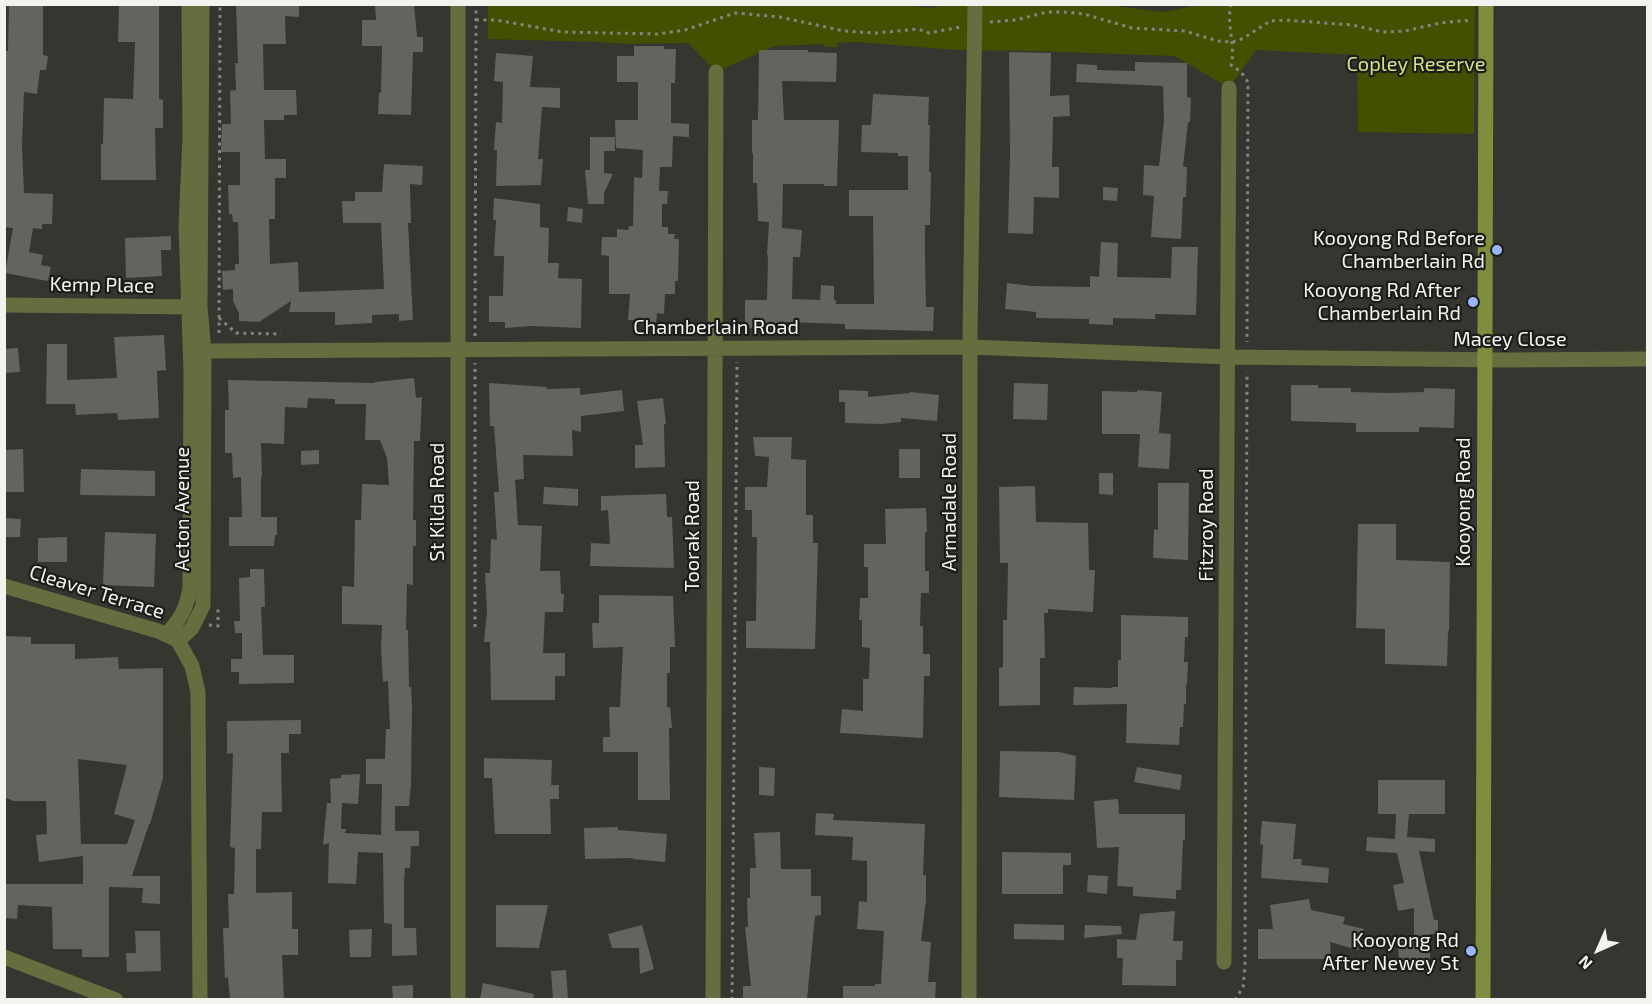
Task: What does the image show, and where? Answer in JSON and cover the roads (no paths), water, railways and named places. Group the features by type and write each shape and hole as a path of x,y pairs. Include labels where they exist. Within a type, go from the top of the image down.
{"street":[{"name":"Acton Avenue","path":"172,638 192,628 203,606 204,351 194,307 186,226 190,138 189,4"},
{"name":"Acton Avenue","path":"172,638 187,605 190,588 191,371 202,4"},
{"name":"St Kilda Road","path":"458,4 458,999"},
{"name":"Armadale Road","path":"969,999 970,347 975,4"},
{"name":"Kooyong Road","path":"1483,999 1485,12"},
{"name":"Toorak Road","path":"713,999 716,72"},
{"name":"Fitzroy Road","path":"1224,962 1229,88"},
{"name":"Kemp Place","path":"4,305 194,307"},
{"name":"Chamberlain Road","path":"204,351 970,347 1228,357"},
{"name":"Macey Close","path":"1228,357 1647,359"},
{"name":"Cleaver Terrace","path":"4,586 172,638"},
{"path":"172,638 192,666 198,692 200,999"},
{"path":"4,957 116,999"}],"place":[{"name":"Kooyong Rd Before Chamberlain Rd","path":"1497,250"},
{"name":"Kooyong Rd After Chamberlain Rd","path":"1473,302"},
{"name":"Kooyong Rd After Newey St","path":"1471,951"}],"park label":[{"name":"Copley Reserve","path":"1416,64"}]}
